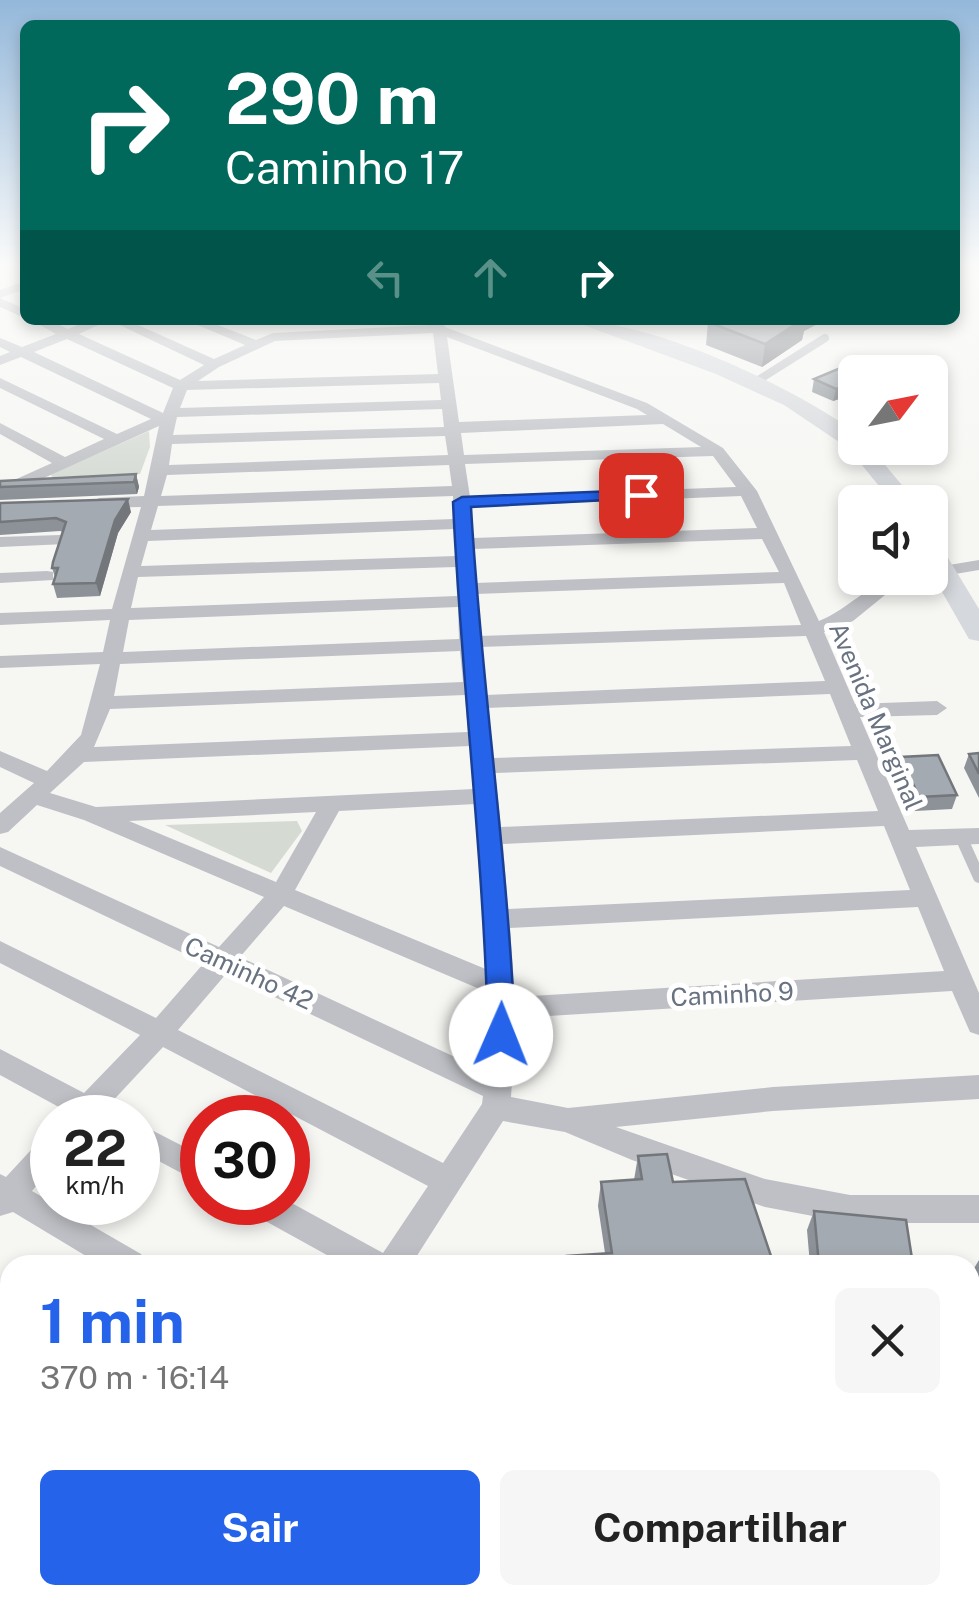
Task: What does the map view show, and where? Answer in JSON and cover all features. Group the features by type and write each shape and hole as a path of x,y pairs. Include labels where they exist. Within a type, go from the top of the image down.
{"main road":[{"path":"645,343 757,382 838,430"},
{"path":"873,465 890,485"},
{"path":"948,580 979,633"}],"street":[{"path":"2,343 168,416"},
{"path":"0,360 44,343"},
{"path":"94,343 182,386 447,378"},
{"path":"167,343 214,364"},
{"path":"0,826 78,755 90,736 102,703 142,536 151,476 165,440 168,416 182,386 252,343"},
{"path":"399,1255 497,1099 503,998 491,836 469,644 458,461 441,343"},
{"name":"Avenida Marginal","path":"483,343 668,419 717,451 749,491 791,577 925,898 968,989 979,1024"},
{"path":"0,382 118,440"},
{"path":"5,484 64,463 168,416 450,404"},
{"path":"165,440 668,419"},
{"path":"0,428 64,463"},
{"path":"151,476 717,451"},
{"path":"5,484 77,482"},
{"path":"131,572 463,524 749,491"},
{"path":"75,504 150,501 463,524 771,533"},
{"path":"142,536 463,524"},
{"path":"0,542 60,540"},
{"path":"948,559 979,565"},
{"path":"0,578 47,576"},
{"path":"0,619 791,577"},
{"path":"0,662 812,630 846,617 875,595"},
{"path":"102,703 837,687"},
{"path":"847,711 937,708"},
{"path":"78,755 479,739"},
{"path":"482,766 864,753"},
{"path":"0,758 42,789 92,814 282,892 503,998"},
{"path":"92,814 486,796"},
{"path":"106,1095 282,892 331,805"},
{"path":"491,836 896,829 970,836"},
{"name":"Caminho 42","path":"0,856 220,960 497,1099 567,1120"},
{"path":"498,919 925,898"},
{"path":"0,951 446,1180"},
{"name":"Caminho 9","path":"503,998 968,989"},
{"path":"0,1061 58,1095"},
{"path":"567,1120 773,1099 979,1087"},
{"path":"567,1120 642,1151 765,1193 850,1209 979,1209"},
{"path":"30,1169 3,1196 112,1255"},
{"path":"302,1225 357,1255"}],"lane":[{"path":"757,382 817,343"},
{"path":"970,836 979,877"}],"shaded area":[{"path":"149,431 150,447 140,474 52,477 51,474"},
{"path":"297,821 302,831 271,873 165,825"}],"building":[{"path":"838,369 838,388 814,379"},
{"path":"136,474 134,482 0,487 0,481"},
{"path":"128,499 115,520 96,583 53,584 58,568 52,568 53,562 66,522 56,518 0,522 0,503"},
{"path":"979,753 979,774 969,754"},
{"path":"938,755 957,795 919,797 901,757"},
{"path":"667,1154 673,1182 745,1179 771,1255 582,1255 612,1253 601,1182 642,1179 638,1156"},
{"path":"814,1211 906,1220 911,1255 818,1255"}],"route":[{"path":"501,1035 503,988 498,919 469,646 462,502 641,495"}]}
